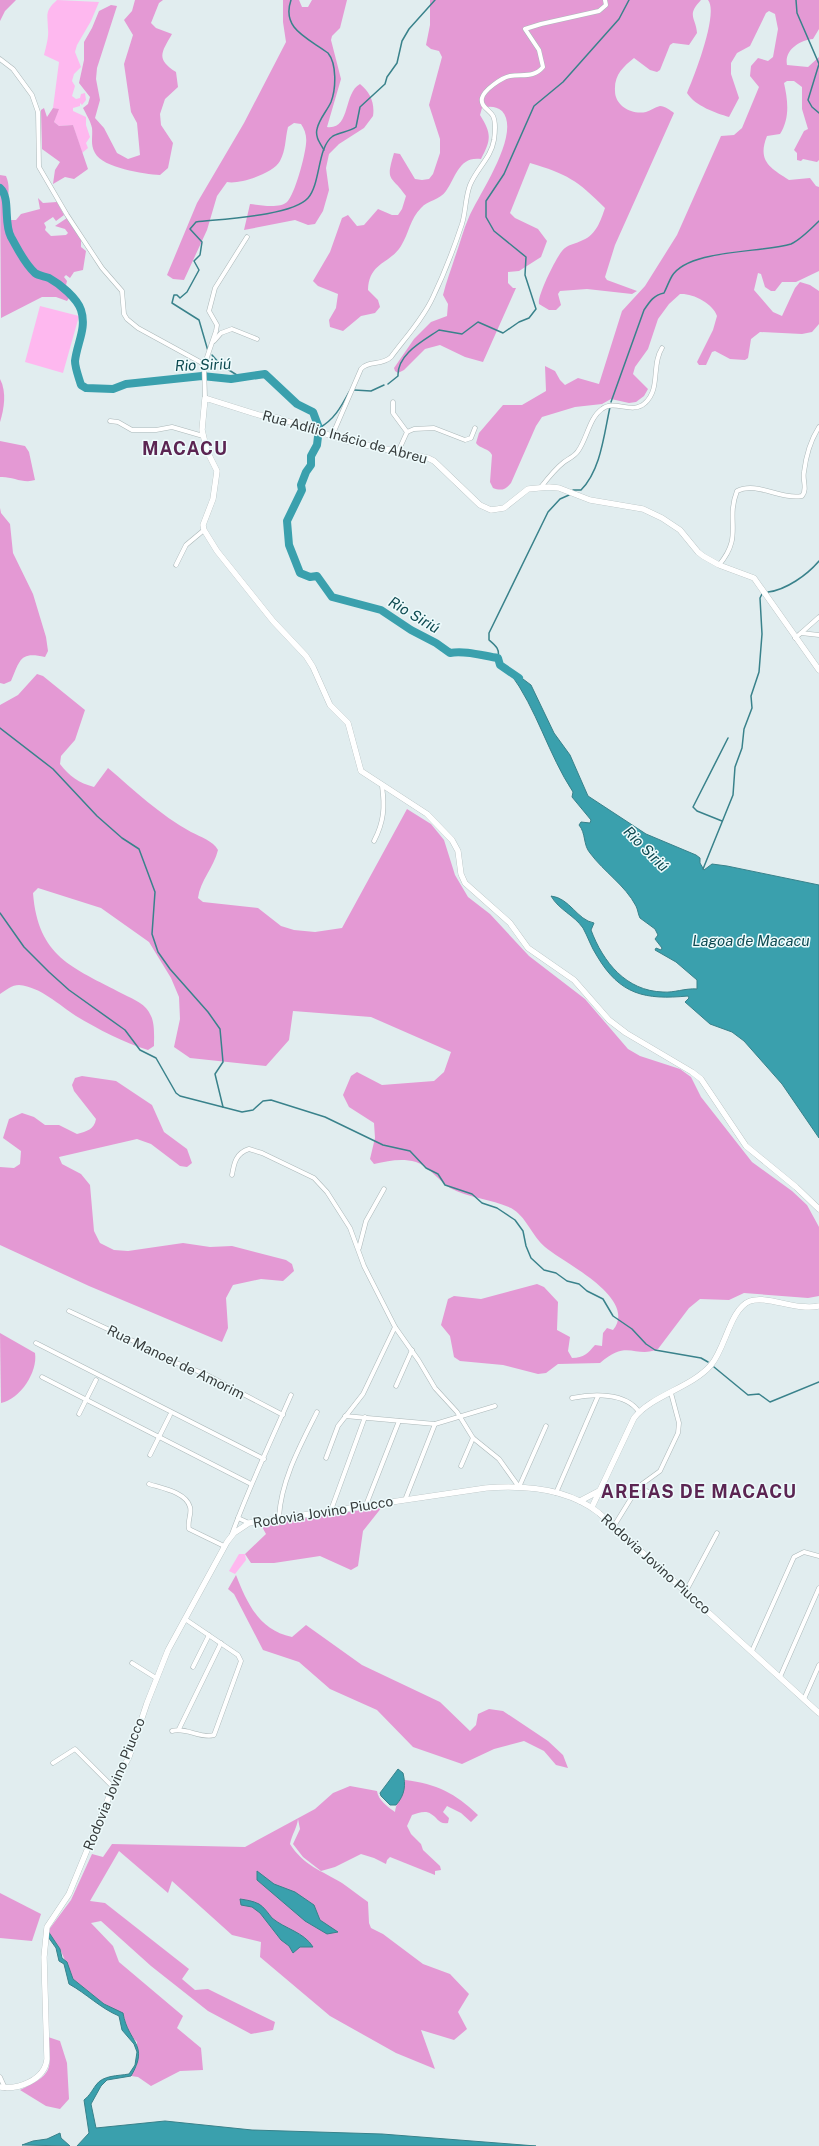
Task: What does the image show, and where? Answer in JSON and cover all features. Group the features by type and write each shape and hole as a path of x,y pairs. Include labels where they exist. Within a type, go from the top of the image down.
{"street":[{"path":"332,436 361,369 367,364 382,363 391,357 432,298 462,222 470,184 475,174 487,160 494,140 495,131 493,115 486,110 482,103 482,98 488,89 508,76 533,75 538,73 543,67 539,50 525,29 599,11 606,5 606,0"},
{"path":"0,59 13,69 32,95 38,112 39,167 102,268 122,291 124,314 127,319 138,328 191,356 204,366"},
{"path":"247,237 213,292 209,311 217,325 214,341 204,366 205,398 201,425 207,451 217,471 213,498 203,525 204,530 216,551 273,620 306,656 320,680 330,705 348,723 359,767 364,774 427,814 452,840 458,850 461,874 465,883 510,923 528,948 538,956 562,970 574,980 609,1020 626,1033 692,1072 700,1079 733,1124 746,1146 796,1187 819,1209"},
{"path":"214,341 221,333 232,329 257,339"},
{"path":"541,487 555,470 578,451 594,418 602,408 609,405 633,408 646,402 652,393 658,354 662,348"},
{"name":"Rua Adílio Inácio de Abreu","path":"205,398 259,415 278,418 332,436 434,461 480,505 491,510 504,508 523,491 541,487 559,488 590,500 643,509 680,530 698,552 719,565 754,578 819,670"},
{"path":"393,402 393,413 408,432"},
{"path":"110,421 118,422 132,430 143,431 172,427 203,436"},
{"path":"719,565 729,554 733,541 732,507 737,491 748,488 782,496 802,496 805,490 803,473 810,443 819,427"},
{"path":"398,452 408,432 414,429 434,428 465,440 470,438 475,428"},
{"path":"176,565 186,545 204,530"},
{"path":"795,638 819,617"},
{"path":"801,633 819,635"},
{"path":"374,841 383,821 385,804 382,786"},
{"path":"232,1175 237,1157 242,1151 249,1149 262,1153 314,1178 327,1192 350,1228 364,1266 395,1327 412,1350 435,1388 453,1406 460,1416 472,1438 499,1459 519,1487"},
{"path":"359,1249 366,1221 384,1189"},
{"path":"592,1507 631,1422 639,1412 698,1376 711,1365 723,1348 733,1320 743,1305 756,1300 797,1307 810,1308 819,1306"},
{"name":"Rua Manoel de Amorim","path":"69,1311 144,1346 161,1357 205,1374 283,1415"},
{"path":"326,1458 338,1426 363,1394 395,1327"},
{"path":"36,1343 264,1459"},
{"path":"396,1386 412,1350"},
{"path":"42,1377 251,1484"},
{"path":"79,1414 96,1380"},
{"path":"614,1526 638,1487 660,1471 678,1433 679,1423 671,1393"},
{"path":"572,1398 591,1394 626,1400 639,1412"},
{"path":"231,1536 251,1484 264,1459 291,1395"},
{"path":"556,1493 598,1396"},
{"path":"345,1416 435,1424 495,1406"},
{"path":"279,1517 285,1488 294,1462 317,1412"},
{"path":"150,1455 170,1414"},
{"path":"331,1510 365,1417"},
{"path":"366,1505 399,1421"},
{"path":"405,1500 435,1424"},
{"path":"519,1487 546,1426"},
{"path":"461,1466 472,1438"},
{"path":"149,1484 173,1492 185,1499 190,1508 189,1529 224,1546"},
{"name":"Rodovia Jovino Piucco","path":"2,2087 24,2084 38,2076 45,2067 47,2059 44,1957 47,1927 69,1894 114,1787 131,1751 156,1678 185,1619 224,1546 231,1536 249,1523 279,1517 474,1489 519,1487 556,1493 580,1501 592,1507 614,1526 819,1713"},
{"path":"638,1487 655,1495"},
{"path":"580,1501 599,1491"},
{"path":"238,1518 249,1523"},
{"path":"686,1591 717,1533"},
{"path":"752,1652 794,1557 800,1552 819,1556"},
{"path":"780,1677 819,1588"},
{"path":"172,1731 179,1729 214,1735 241,1659 221,1643 185,1619"},
{"path":"193,1667 209,1635"},
{"path":"179,1729 221,1643"},
{"path":"132,1663 156,1678"},
{"path":"804,1699 819,1665"},
{"path":"53,1763 75,1749 114,1787"},
{"path":"0,2077 2,2087"}],"shaded area":[{"path":"0,0 16,0 5,11 0,21"},
{"path":"57,0 99,2 91,21 77,45 75,52 81,67 74,74 72,81 75,86 72,96 76,99 80,98 81,94 85,93 86,100 82,105 80,103 80,106 73,108 73,111 86,117 86,125 90,137 86,143 88,148 82,153 73,125 59,126 54,122 58,109 53,108 59,62 44,55 48,35 48,10"},
{"path":"135,0 163,0 159,3 151,23 156,28 172,34 162,55 165,63 176,72 178,87 165,99 160,114 161,125 173,143 168,168 160,175 124,169 106,163 99,158 93,150 90,121 83,108 88,104 90,97 79,83 84,60 84,42 99,11 111,5 117,6 97,68 96,79 100,100 95,118 104,128 117,153 128,159 140,155 137,123 131,112 124,64 133,35 124,20 132,11"},
{"path":"283,0 299,0 302,7 308,7 312,0 347,0 340,28 332,36 331,40 341,79 327,127 335,126 340,123 344,117 351,95 360,84 371,98 373,116 364,128 339,144 329,154 326,168 329,190 323,211 315,224 308,225 295,220 244,230 250,204 269,206 279,205 284,204 290,198 302,166 306,141 304,129 301,124 294,123 288,127 280,161 271,170 264,174 240,182 227,182 217,196 207,230 184,280 173,279 167,275 197,203 244,123 286,42 283,22"},
{"path":"430,0 701,0 696,5 693,13 697,33 689,45 673,43 670,45 660,70 657,72 650,70 634,58 623,68 616,80 615,91 618,101 630,111 641,113 662,106 674,113 615,245 605,277 607,280 637,291 632,294 587,289 560,291 558,294 561,305 556,310 549,310 539,304 541,293 559,255 566,247 588,238 595,231 605,208 579,184 571,179 530,163 510,213 515,218 538,229 547,241 541,257 519,271 508,272 508,283 513,288 516,288 483,362 465,357 440,345 425,349 404,370 398,373 394,368 414,339 431,322 447,316 448,304 443,295 463,232 474,207 497,164 507,134 507,121 502,111 492,107 482,108 480,115 487,127 489,137 487,147 481,159 474,159 463,164 446,191 424,205 417,212 401,246 372,274 369,281 368,290 378,300 380,307 375,313 361,316 343,331 330,327 329,320 336,308 338,294 318,286 313,281 330,252 342,218 348,215 357,226 364,225 378,209 392,215 398,215 402,209 406,196 393,181 390,174 394,153 400,154 415,179 429,179 433,174 440,153 440,139 429,105 442,57 439,51 431,49 426,45 430,25"},
{"path":"708,0 819,0 819,29 813,39 803,41 790,50 787,65 808,67 819,57 819,160 817,162 803,159 801,161 797,160 797,153 794,150 804,131 808,129 802,109 802,87 794,81 787,81 784,83 787,116 780,134 767,136 764,145 764,152 767,163 782,176 789,180 810,178 816,186 819,187 819,271 796,282 782,282 775,291 771,291 765,287 761,274 758,273 754,290 773,312 782,316 795,288 800,282 810,285 819,291 819,324 812,332 802,334 760,332 751,339 748,358 745,360 730,359 715,351 712,352 706,365 699,365 697,362 713,330 717,316 715,311 702,300 690,295 680,294 669,304 658,319 648,349 635,367 633,374 648,389 644,396 636,402 629,403 611,399 602,404 575,407 542,417 536,426 511,483 503,489 493,488 490,482 492,455 489,451 476,443 479,433 503,405 522,405 546,391 545,366 555,371 565,385 578,378 599,384 622,311 645,286 677,235 721,136 734,135 742,128 759,87 750,76 751,66 758,58 768,61 773,57 778,29 775,14 769,11 766,13 750,46 737,53 731,63 731,74 739,98 729,117 700,105 687,93 700,60 708,31 711,7"},
{"path":"44,108 47,117 53,108 59,109 54,122 59,126 73,125 88,169 74,179 65,177 53,184 55,170 60,162 42,149 41,110"},
{"path":"0,175 6,176 8,182 7,209 10,220 16,220 21,214 40,209 38,198 43,203 57,202 64,215 56,221 53,217 44,223 46,227 45,230 51,236 66,235 68,233 65,229 55,226 67,218 81,239 81,247 86,251 83,270 74,272 70,278 66,275 64,277 67,281 66,285 73,292 67,301 56,297 42,297 1,318"},
{"path":"40,306 79,316 63,373 25,362"},
{"path":"0,379 4,389 4,406 0,422"},
{"path":"0,441 25,446 29,452 35,480 22,481 0,477"},
{"path":"0,508 1,513 10,524 13,553 33,594 46,637 48,651 45,657 30,655 22,659 11,681 4,684 0,683"},
{"path":"37,674 43,676 85,710 75,740 61,756 60,764 67,772 79,781 94,787 108,768 169,818 216,847 218,850 216,856 199,892 198,898 203,902 258,908 281,926 294,930 315,932 342,928 407,809 431,824 444,840 455,875 468,897 490,914 529,956 585,999 628,1049 640,1056 680,1069 691,1077 701,1097 752,1162 792,1191 807,1205 819,1227 819,1296 808,1298 744,1293 729,1300 700,1299 689,1308 658,1349 643,1352 625,1350 610,1356 600,1363 558,1364 546,1373 538,1374 503,1365 460,1361 454,1357 450,1336 441,1325 448,1299 454,1296 481,1299 537,1284 544,1287 558,1302 557,1330 570,1337 568,1351 572,1358 580,1357 595,1345 602,1346 603,1333 607,1328 613,1330 618,1318 616,1306 607,1294 581,1271 545,1247 521,1216 511,1208 496,1202 464,1194 450,1188 430,1170 416,1162 400,1160 374,1164 370,1159 375,1138 374,1123 349,1107 343,1095 351,1076 357,1072 382,1085 434,1081 444,1072 451,1052 371,1017 293,1011 289,1040 266,1066 190,1058 174,1047 180,1019 179,997 171,978 149,942 101,908 38,888 33,893 36,915 42,932 50,946 73,967 143,1005 149,1012 152,1019 154,1046 148,1050 120,1040 76,1016 49,997 27,986 14,986 0,994 0,705 18,695"},
{"path":"82,1076 116,1081 152,1105 164,1132 187,1149 192,1163 187,1167 180,1166 151,1144 137,1139 59,1157 62,1164 81,1174 90,1185 94,1231 100,1243 114,1250 128,1251 183,1243 210,1247 232,1246 286,1260 292,1264 294,1271 283,1281 261,1279 233,1285 226,1298 228,1328 222,1342 89,1286 0,1245 0,1167 14,1168 20,1164 21,1151 3,1138 9,1119 22,1113 34,1117 45,1125 59,1125 77,1134 90,1130 94,1126 96,1119 74,1091 72,1085 75,1078"},
{"path":"0,1333 35,1353 34,1368 26,1384 15,1396 1,1403"},
{"path":"382,1507 363,1531 358,1566 351,1570 320,1556 274,1563 251,1563 245,1554 266,1534 261,1525"},
{"path":"239,1554 245,1554 246,1560 235,1574 229,1571"},
{"path":"236,1575 250,1605 263,1622 271,1628 292,1637 306,1625 362,1665 440,1702 470,1731 476,1725 478,1714 489,1709 503,1711 548,1741 563,1755 568,1768 556,1765 544,1751 524,1741 494,1749 462,1764 413,1747 377,1710 330,1689 299,1662 263,1650 234,1594 228,1589"},
{"path":"405,1780 427,1784 445,1791 470,1807 478,1815 471,1822 461,1813 447,1806 443,1812 449,1818 448,1823 440,1822 433,1815 427,1812 412,1815 407,1826 411,1834 421,1844 423,1850 440,1866 441,1870 435,1871 435,1875 390,1857 386,1864 361,1854 335,1867 321,1871 303,1857 293,1844 300,1829 298,1819 290,1844 307,1862 320,1871 342,1883 368,1902 369,1923 371,1928 383,1934 423,1964 450,1974 469,1994 458,2012 467,2029 454,2040 421,2030 435,2069 396,2053 330,2016 260,1957 261,1942 232,1935 172,1881 168,1893 119,1851 90,1901 105,1903 189,1969 182,1979 195,1990 208,1989 275,2022 273,2030 251,2034 208,2011 151,1966 101,1921 91,1923 113,1946 119,1962 183,2016 177,2028 201,2048 203,2070 180,2071 151,2086 138,2077 131,2076 137,2065 137,2042 129,2034 123,2014 104,2004 73,1979 60,1949 48,1931 71,1900 92,1854 103,1857 112,1844 245,1847 315,1809 333,1793 350,1786 377,1791 381,1800 386,1806 395,1812"},
{"path":"0,1893 41,1914 32,1941 0,1938"},
{"path":"48,2037 60,2041 67,2063 69,2099 60,2109 46,2106 20,2090 31,2085 48,2071 50,2058"}],"water":[{"name":"Lagoa de Macacu","path":"510,673 519,676 531,685 554,733 570,755 588,796 646,834 696,855 700,858 700,863 704,870 712,864 819,885 819,1138 782,1084 744,1041 732,1032 710,1024 685,1002 689,998 688,996 659,997 635,992 625,987 606,969 595,953 579,923 554,901 551,896 563,901 583,918 594,923 591,930 602,953 618,973 627,980 650,990 663,992 697,989 697,980 676,962 655,950 656,948 661,950 662,948 655,939 658,935 655,929 640,918 636,906 631,898 588,850 583,832 579,825 581,822 590,823 591,820 572,797 573,792 556,762 528,701"},
{"path":"398,1769 403,1773 404,1790 396,1805 390,1805 380,1793"},
{"path":"257,1871 274,1884 295,1892 314,1905 320,1920 338,1932 327,1934 305,1921 257,1880"},
{"path":"240,1899 259,1904 277,1922 300,1934 313,1947 300,1947 293,1953 289,1946 281,1940 260,1913 252,1907 241,1905"},
{"path":"48,1931 60,1949 62,1958 67,1962 73,1979 104,2004 123,2013 129,2031 138,2050 136,2065 131,2076 107,2080 101,2086 91,2104 96,2128 165,2121 252,2130 382,2134 536,2146 77,2146 89,2133 84,2100 103,2079 111,2076 129,2074 135,2065 137,2052 134,2044 122,2030 119,2016 69,1984 64,1964 59,1961 56,1948 46,1934"},
{"path":"60,2133 61,2138 70,2146 22,2145 33,2141 47,2139"}],"waterway":[{"path":"291,0 289,10 293,26 298,32 328,53 333,63 335,77 333,97 319,122 317,132 318,140 324,150"},
{"path":"208,351 199,320 172,303 174,295 177,295 180,298 187,292 199,270 194,261 200,255 202,242 190,229 196,222 272,213 300,204 308,198 315,184 321,156 328,141 333,136 356,127 360,107 385,84 387,77 397,63 402,41 409,29 435,0"},
{"path":"388,384 398,376 399,368 406,355 439,330 462,334 478,322 503,333 519,322 529,318 536,309 525,275 526,257 494,231 486,217 486,201 504,174 534,106 563,82 619,19 629,0"},
{"path":"796,0 797,13 819,64 808,100 812,107 819,113"},
{"name":"Rio Siriú","path":"0,188 5,198 9,231 24,260 35,273 49,278 58,284 72,296 79,305 83,317 83,323 75,361 76,370 81,385 86,388 113,389 126,384 202,376 231,379 265,374 297,404 313,412 319,428 317,445 311,456 311,465 306,472 301,485 302,490 287,521 289,545 300,573 310,577 317,576 332,597 381,610 450,653 468,653 498,658 500,665 519,678"},
{"path":"611,402 644,310 652,299 664,293 672,276 681,267 709,256 791,244 802,237 819,221"},
{"path":"212,355 221,365 240,377"},
{"path":"354,390 371,391 384,385"},
{"path":"319,428 333,417 349,392"},
{"path":"573,490 581,490 588,482 593,472 601,451 610,407"},
{"path":"498,658 498,650 489,640 489,633 548,512 560,499 569,495"},
{"path":"768,592 775,591 796,581 819,561"},
{"path":"703,869 733,795 735,767 742,748 744,729 752,708 751,696 759,672 762,634 760,598 762,594"},
{"path":"0,728 53,769 97,816 122,838 139,849 155,892 152,934 158,952 170,969 208,1012 220,1029 223,1062 215,1074 223,1107"},
{"path":"722,821 697,811 693,807 728,738"},
{"path":"0,913 24,947 49,972 69,990 125,1030 140,1050 156,1058 176,1093 180,1096 242,1112 253,1110 263,1101 271,1100 325,1117 383,1145 410,1151 426,1168 438,1174 445,1185 472,1194 482,1203 497,1208 515,1220 523,1231 526,1246 531,1258 544,1270 556,1273 567,1281 579,1284 587,1291 603,1299 613,1316 632,1329 646,1344 655,1350 701,1358 708,1362"},
{"path":"714,1367 748,1395 759,1394 770,1402 819,1382"}],"district":[{"name":"MACACU","path":"185,449"},
{"name":"AREIAS DE MACACU","path":"699,1492"}]}
